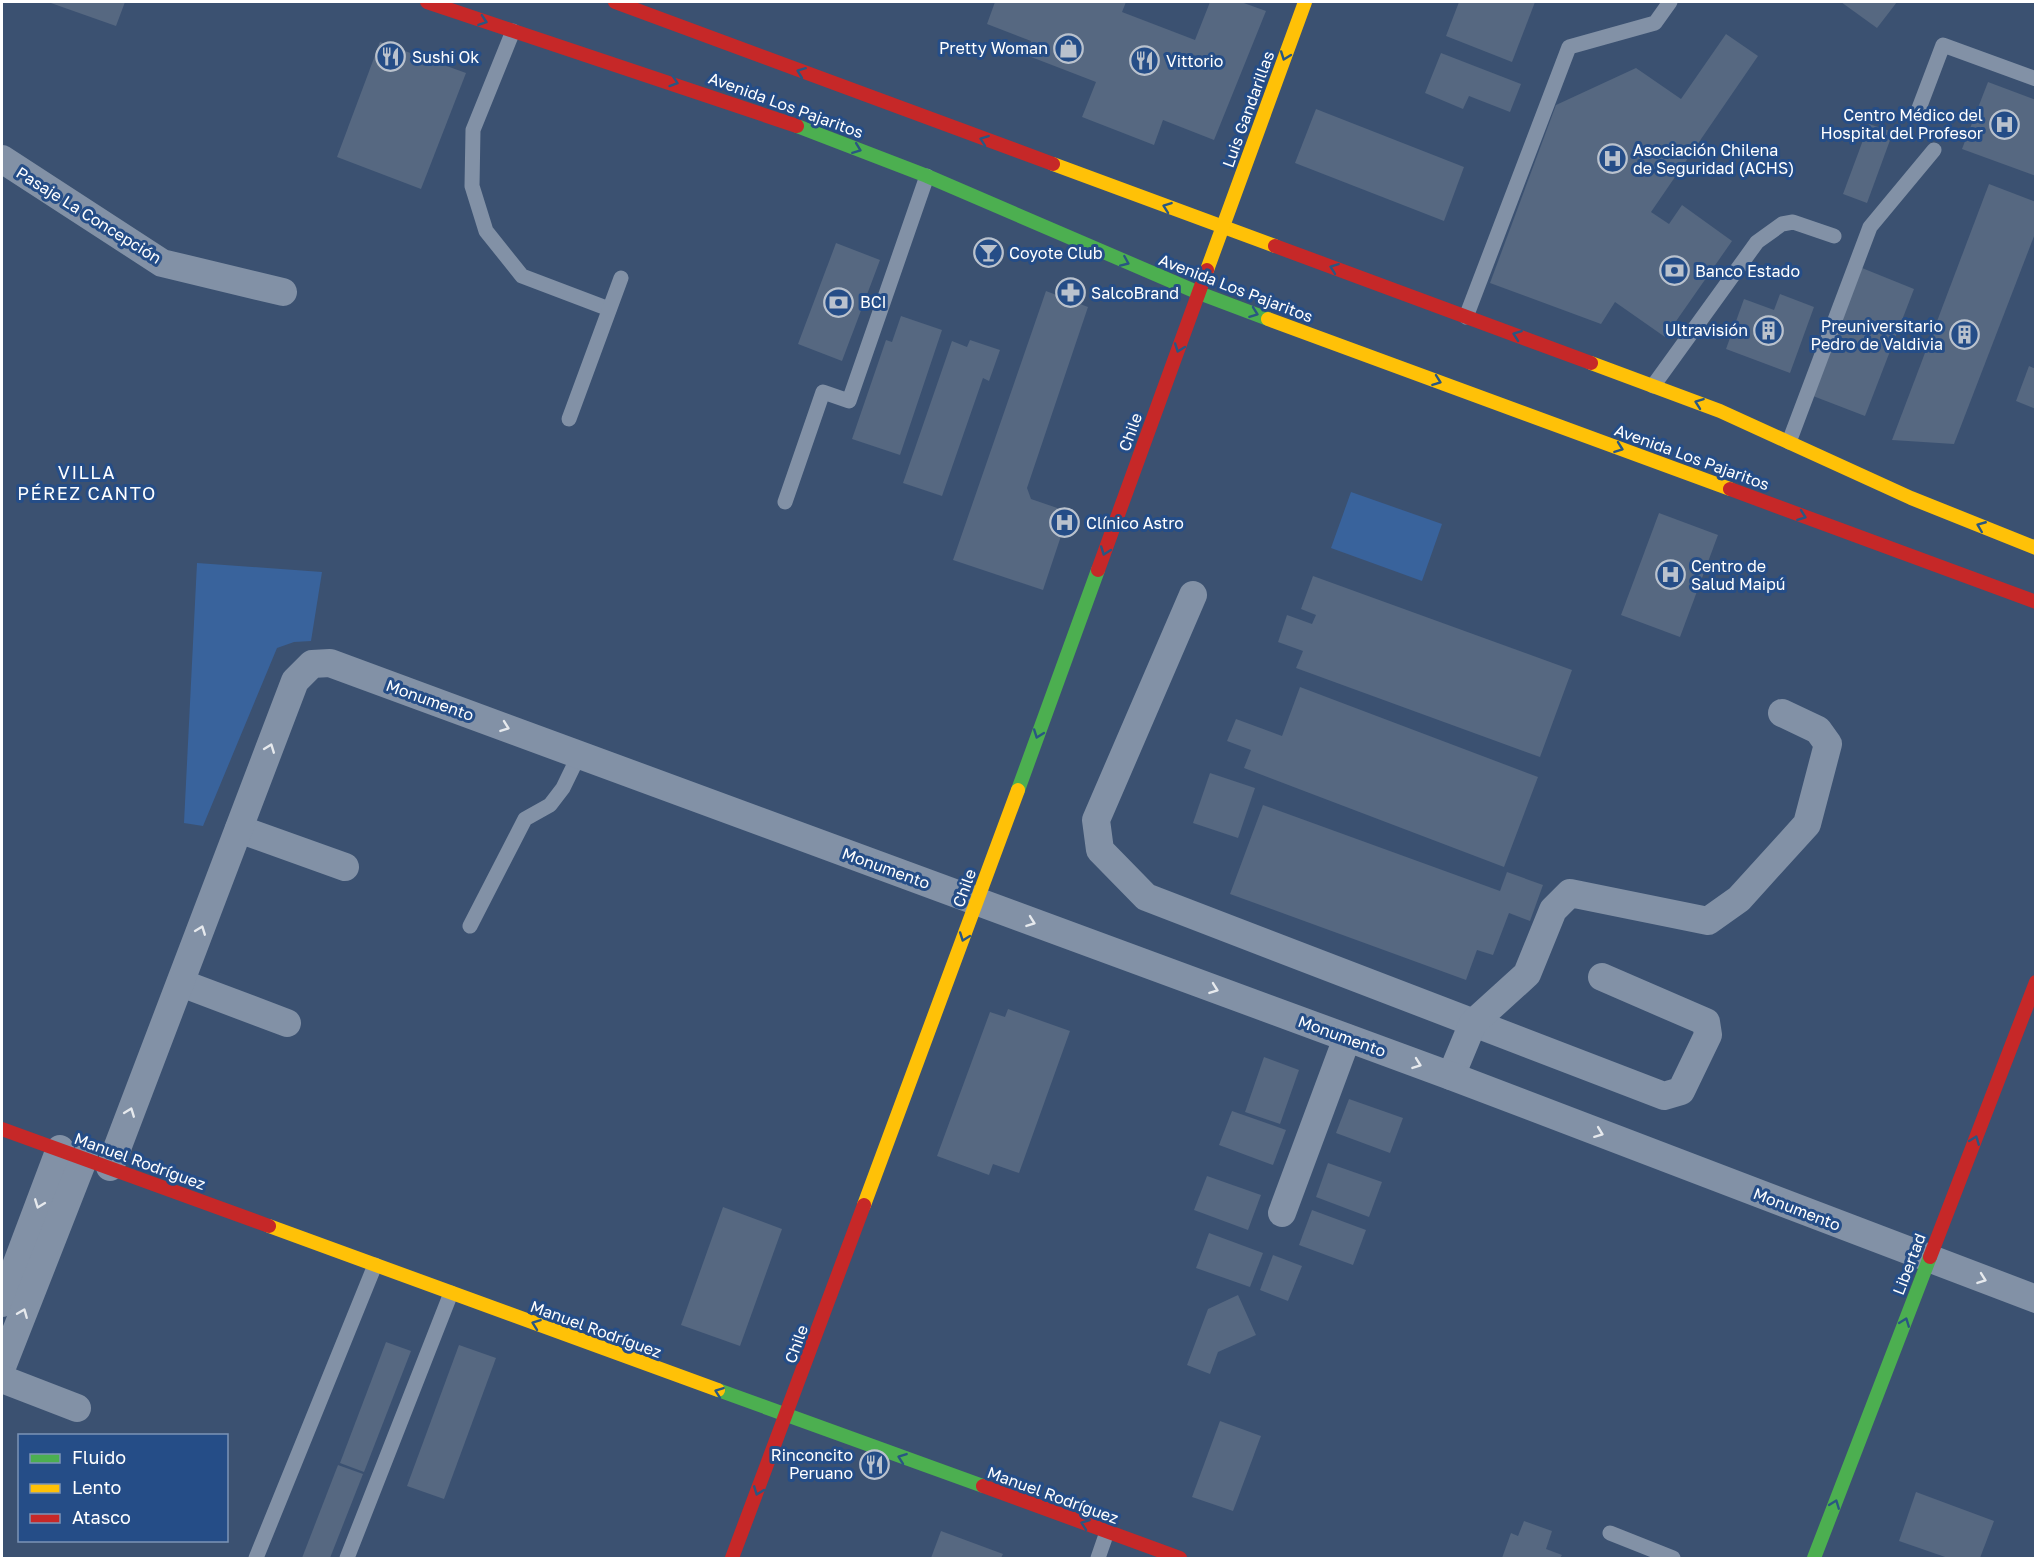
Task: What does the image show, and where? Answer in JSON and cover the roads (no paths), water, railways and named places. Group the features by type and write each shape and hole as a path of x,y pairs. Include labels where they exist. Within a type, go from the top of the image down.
{"street":[{"name":"Avenida Los Pajaritos","path":"428,2 683,85 927,176 1199,293 2036,602"},
{"path":"615,2 1720,411 1911,498 2036,548"},
{"name":"Luis Gandarillas","path":"1222,227 1305,2"},
{"name":"Pasaje La Concepción","path":"2,159 162,263 283,292"},
{"name":"Chile","path":"732,1558 976,902 1222,227"},
{"path":"1193,595 1096,820 1100,850 1146,897 1664,1096 1681,1091 1708,1035 1707,1022 1602,976"},
{"name":"Monumento","path":"85,1158 181,982 295,681 306,668 321,662 330,663 1451,1076 2036,1299"},
{"path":"1451,1076 1473,1023 1527,974 1553,910 1570,893 1708,921 1739,900 1807,824 1828,744 1818,730 1782,713"},
{"path":"239,829 345,867"},
{"path":"181,982 287,1023"},
{"name":"Libertad","path":"1814,1558 1929,1259 2031,1010 2036,982"},
{"path":"1282,1214 1347,1038"},
{"name":"Manuel Rodríguez","path":"2,1129 1180,1558"},
{"path":"2,1303 85,1158"},
{"path":"2,1367 85,1158"},
{"path":"2,1380 77,1408"}],"lane":[{"path":"1466,317 1569,46 1654,23 1670,2"},
{"path":"513,31 473,130 472,186 486,231 522,276 609,309"},
{"path":"1918,111 1943,45 2036,79"},
{"path":"1789,442 1869,227 1934,150"},
{"path":"785,502 823,392 849,401 927,176"},
{"path":"1653,386 1757,242 1782,224 1793,222 1834,236"},
{"path":"569,419 621,279"},
{"path":"470,926 525,819 550,805 563,788 579,755"},
{"path":"255,1558 375,1264"},
{"path":"347,1558 451,1293"},
{"path":"1098,1558 1107,1532"},
{"path":"1610,1533 1672,1558"}],"place":[{"name":"Pretty Woman","path":"1069,48"},
{"name":"Sushi Ok","path":"391,57"},
{"name":"Vittorio","path":"1145,61"},
{"name":"Centro Médico del Hospital del Profesor","path":"2004,124"},
{"name":"Asociación Chilena de Seguridad (ACHS)","path":"1612,159"},
{"name":"Coyote Club","path":"988,253"},
{"name":"Banco Estado","path":"1674,271"},
{"name":"SalcoBrand","path":"1070,293"},
{"name":"BCI","path":"839,302"},
{"name":"Ultravisión","path":"1769,330"},
{"name":"Preuniversitario Pedro de Valdivia","path":"1964,335"},
{"name":"Clínico Astro","path":"1065,523"},
{"name":"Centro de Salud Maipú","path":"1670,575"},
{"name":"Rinconcito Peruano","path":"874,1464"}],"district":[{"name":"VILLA PÉREZ CANTO","path":"87,483"}]}
